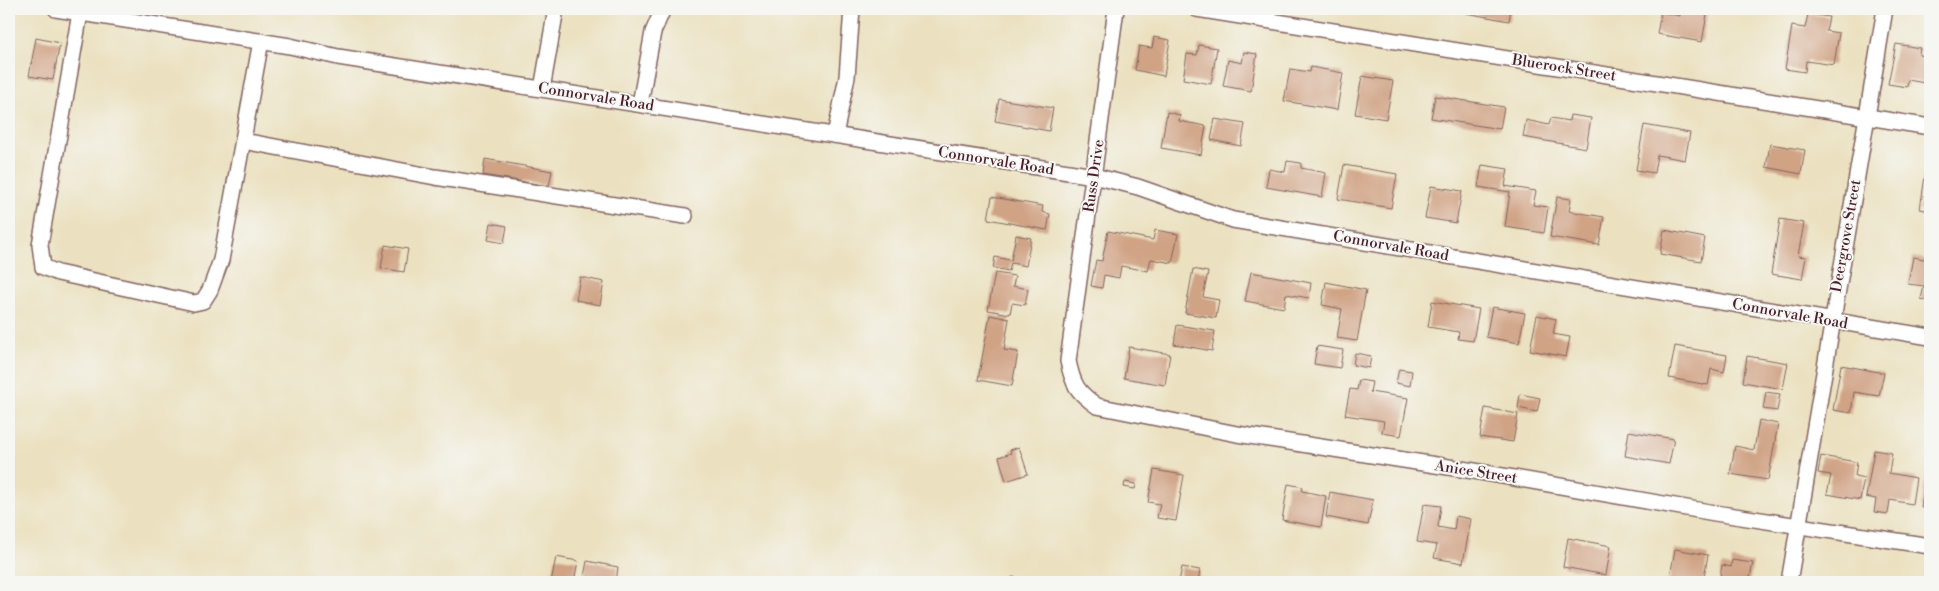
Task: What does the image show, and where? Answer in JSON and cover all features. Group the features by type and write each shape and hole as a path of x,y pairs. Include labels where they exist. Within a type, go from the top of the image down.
{"street":[{"name":"Connorvale Road","path":"56,9 260,41 338,57 1094,176 1138,187 1233,220 1930,338"},
{"path":"542,89 556,9"},
{"path":"640,104 653,32 663,9"},
{"path":"835,135 847,77 852,9"},
{"name":"Russ Drive","path":"1070,342 1116,9"},
{"name":"Bluerock Street","path":"1197,9 1930,128"},
{"name":"Deergrove Street","path":"1789,582 1885,9"},
{"path":"80,13 40,245 43,266 58,273 194,303 203,301 210,290 221,260 260,41"},
{"path":"243,141 435,176 686,216"},
{"name":"Anice Street","path":"1070,342 1068,361 1073,383 1082,395 1097,406 1237,434 1930,546"}],"building":[{"path":"1467,9 1511,9 1509,21 1466,13"},
{"path":"1681,9 1708,9 1702,42 1657,34 1661,12 1680,16"},
{"path":"1808,14 1829,17 1826,31 1839,33 1834,65 1806,61 1805,72 1785,69 1792,26 1805,28"},
{"path":"1154,37 1170,40 1164,76 1135,70 1139,46 1152,48"},
{"path":"36,38 60,43 53,80 29,76"},
{"path":"1896,44 1920,48 1919,55 1930,57 1930,84 1908,80 1907,87 1888,84"},
{"path":"1199,45 1217,48 1211,84 1183,79 1187,54 1197,55"},
{"path":"1244,52 1257,54 1251,91 1223,86 1228,60 1242,63"},
{"path":"1311,67 1343,73 1337,110 1284,101 1290,69 1310,72"},
{"path":"1362,76 1393,81 1386,119 1355,114"},
{"path":"1435,96 1504,107 1500,129 1431,118"},
{"path":"999,99 1053,108 1049,131 995,121"},
{"path":"1167,112 1180,115 1179,121 1206,126 1201,155 1161,148"},
{"path":"1570,115 1591,118 1586,148 1523,137 1526,120 1549,125 1551,118 1569,121"},
{"path":"1215,119 1245,124 1241,146 1211,140"},
{"path":"1644,125 1690,133 1685,160 1657,155 1654,173 1636,170"},
{"path":"1770,144 1805,150 1801,174 1766,167"},
{"path":"485,159 552,171 549,186 483,175"},
{"path":"1287,161 1301,163 1301,168 1326,173 1322,197 1266,187 1269,169 1285,172"},
{"path":"1344,165 1397,174 1391,208 1338,199"},
{"path":"1482,165 1508,169 1505,186 1536,191 1533,205 1548,207 1544,233 1505,227 1510,192 1478,187"},
{"path":"1926,170 1930,171 1930,211 1920,209"},
{"path":"1431,186 1462,191 1456,223 1425,218"},
{"path":"992,197 1043,206 1042,212 1050,214 1047,230 988,219"},
{"path":"1557,197 1571,199 1569,211 1604,217 1599,245 1550,237"},
{"path":"1780,219 1804,223 1798,256 1806,257 1802,279 1771,274"},
{"path":"491,223 507,226 504,243 488,240"},
{"path":"1155,230 1178,234 1172,263 1151,259 1148,271 1121,266 1119,278 1104,275 1102,288 1091,286 1096,260 1102,261 1108,231 1153,240"},
{"path":"1664,230 1705,238 1701,261 1660,254"},
{"path":"1016,235 1031,238 1026,266 1011,263 1009,271 993,268 995,257 1011,260"},
{"path":"385,245 408,249 404,272 381,268"},
{"path":"1913,257 1930,260 1930,301 1921,299 1924,286 1908,284"},
{"path":"1193,269 1208,272 1203,297 1219,300 1216,318 1185,313"},
{"path":"1251,272 1311,283 1309,298 1286,294 1284,308 1245,301"},
{"path":"995,273 1015,276 1013,286 1028,289 1025,305 1012,303 1010,314 988,310"},
{"path":"580,277 604,282 600,305 576,300"},
{"path":"1326,282 1366,290 1357,341 1337,338 1342,309 1322,305"},
{"path":"1432,301 1479,309 1473,341 1458,339 1459,332 1428,327"},
{"path":"1492,307 1525,313 1519,343 1486,337"},
{"path":"990,315 1009,319 1004,350 1018,352 1012,386 978,380"},
{"path":"1537,315 1556,319 1553,334 1570,337 1566,357 1530,350"},
{"path":"1177,325 1215,331 1212,351 1174,344"},
{"path":"1317,346 1343,350 1340,368 1314,364"},
{"path":"1675,346 1727,355 1724,372 1711,369 1708,385 1669,378"},
{"path":"1129,347 1170,354 1165,385 1124,378"},
{"path":"1355,353 1371,356 1369,368 1353,365"},
{"path":"1747,356 1788,363 1783,389 1743,382"},
{"path":"1841,365 1884,373 1879,396 1854,392 1851,413 1833,410"},
{"path":"1399,369 1412,371 1410,386 1396,383"},
{"path":"1359,380 1372,382 1370,392 1408,398 1401,436 1382,433 1384,421 1345,415 1350,389 1357,390"},
{"path":"1766,392 1780,394 1777,411 1763,409"},
{"path":"1520,394 1540,398 1537,412 1518,408"},
{"path":"1485,408 1518,414 1513,442 1480,437"},
{"path":"1759,420 1778,424 1768,480 1730,474 1735,446 1754,450"},
{"path":"1629,431 1674,439 1669,464 1625,456"},
{"path":"1019,447 1028,474 1006,481 999,457 1011,453 1010,450"},
{"path":"1874,450 1892,453 1889,473 1916,478 1912,504 1890,500 1888,514 1874,512 1876,499 1866,497"},
{"path":"1821,456 1857,462 1855,476 1864,478 1860,500 1827,494 1831,475 1818,473"},
{"path":"1154,470 1184,475 1176,521 1157,518 1160,504 1148,502"},
{"path":"1927,470 1930,471 1930,508 1921,507"},
{"path":"1125,482 1136,484 1135,489 1124,487"},
{"path":"1288,484 1303,487 1302,491 1326,496 1321,527 1282,520"},
{"path":"1330,492 1373,500 1368,525 1326,517"},
{"path":"1424,504 1441,506 1438,527 1454,530 1456,516 1471,519 1463,563 1434,558 1437,545 1417,542"},
{"path":"1568,538 1611,546 1606,575 1563,567"},
{"path":"1675,549 1708,555 1703,582 1669,582"},
{"path":"556,557 578,561 574,582 551,582"},
{"path":"1732,560 1753,563 1749,582 1719,582 1722,565 1731,567"},
{"path":"587,561 618,567 616,582 583,582"},
{"path":"1182,567 1200,570 1198,582 1179,582"},
{"path":"1012,577 1037,581 1037,582 1011,582"}]}
